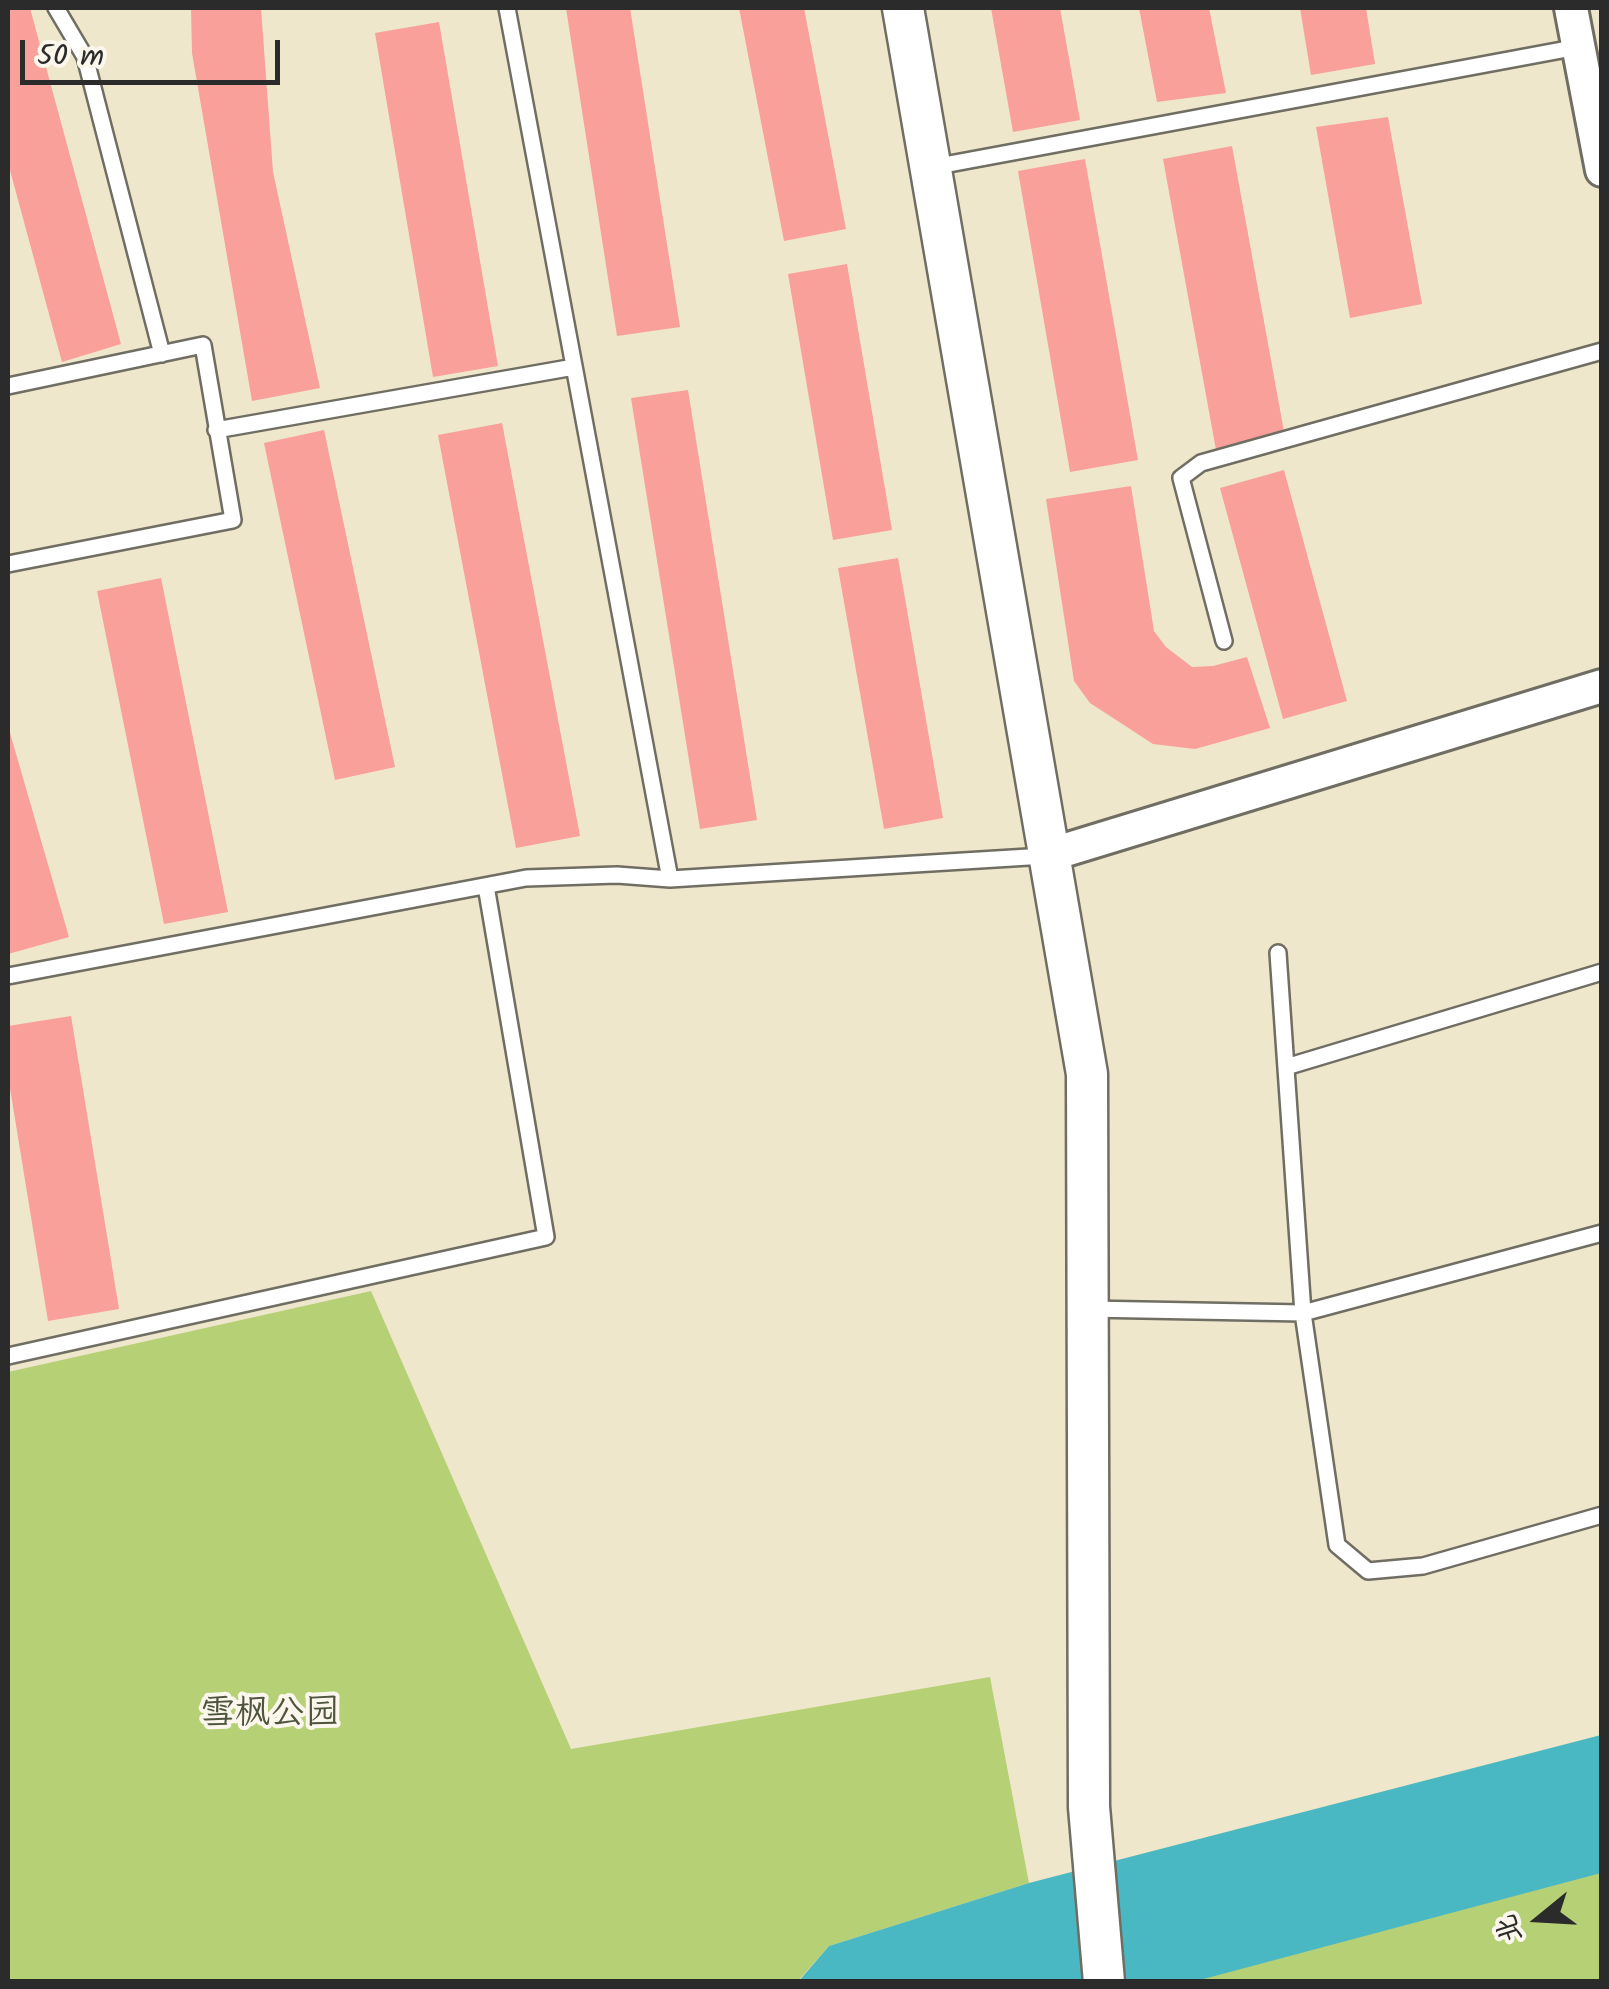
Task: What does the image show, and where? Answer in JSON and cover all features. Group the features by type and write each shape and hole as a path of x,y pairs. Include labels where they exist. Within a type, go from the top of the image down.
{"street":[{"path":"903,8 1088,1074 1089,1808 1104,1982"},
{"path":"1571,8 1602,170"},
{"path":"1049,855 1602,686"}],"lane":[{"path":"56,8 85,57 162,354"},
{"path":"507,8 670,879"},
{"path":"929,168 1578,47"},
{"path":"8,386 204,345 234,520 8,564"},
{"path":"1224,640 1181,478 1201,463 1602,351"},
{"path":"216,430 574,366"},
{"path":"8,976 526,878 616,875 670,879 1049,855"},
{"path":"8,1356 546,1238 486,886"},
{"path":"1278,953 1303,1313 1338,1546 1368,1571 1424,1566 1602,1515"},
{"path":"1286,1067 1602,972"},
{"path":"1088,1308 1303,1313 1602,1233"}],"green space":[{"name":"雪枫公园","path":"371,1291 571,1749 990,1677 1029,1883 829,1946 798,1981 8,1981 8,1372"},
{"path":"1601,1863 1601,1981 1162,1982"}],"water":[{"path":"1601,1735 1601,1873 1196,1981 798,1982 829,1946 1029,1883"}],"building":[{"path":"8,8 30,8 121,344 62,362 8,163"},
{"path":"191,8 261,8 273,172 320,388 252,401 192,53"},
{"path":"566,8 630,8 680,327 617,336"},
{"path":"739,8 804,8 846,229 784,241"},
{"path":"991,8 1060,8 1080,120 1013,132"},
{"path":"1139,8 1209,8 1226,93 1157,102"},
{"path":"1300,8 1366,8 1375,64 1311,75"},
{"path":"439,22 498,366 433,377 375,33"},
{"path":"1388,117 1422,304 1350,318 1316,127"},
{"path":"1232,146 1285,437 1216,450 1163,159"},
{"path":"1085,159 1138,460 1070,472 1018,171"},
{"path":"847,264 892,530 833,540 788,274"},
{"path":"688,390 757,820 700,829 631,398"},
{"path":"502,423 580,836 516,848 438,435"},
{"path":"324,430 395,767 335,780 264,443"},
{"path":"1284,470 1347,701 1283,719 1220,488"},
{"path":"1131,486 1154,631 1166,647 1192,667 1247,657 1270,728 1195,749 1153,744 1090,703 1074,681 1046,499"},
{"path":"898,558 943,818 884,829 838,568"},
{"path":"161,578 228,912 164,924 97,591"},
{"path":"8,726 69,937 8,954"},
{"path":"71,1016 119,1309 48,1321 8,1076 8,1026"}]}
